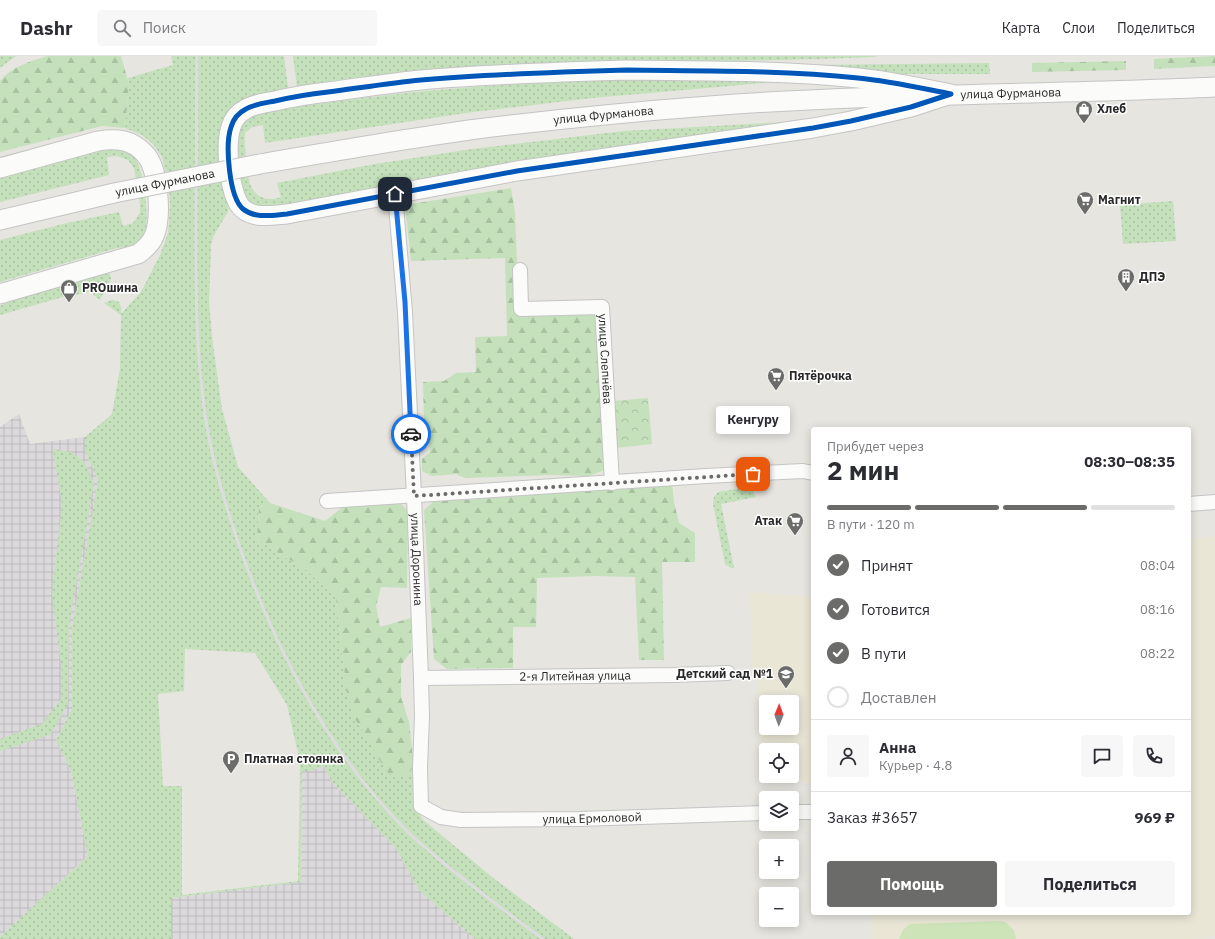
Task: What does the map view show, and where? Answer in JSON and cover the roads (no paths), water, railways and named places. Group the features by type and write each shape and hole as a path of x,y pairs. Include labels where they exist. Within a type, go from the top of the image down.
{"street":[{"path":"627,70 795,73 892,82 951,94 911,107 817,128 517,171 287,214 264,216 251,213 243,208 236,198 231,182 228,159 228,137 231,126 236,117 245,109 260,104 294,97 422,80 535,73 627,70"},
{"path":"817,128 826,122 828,113 824,105 817,100 825,95 827,86 824,78 819,75"},
{"name":"улица Фурманова","path":"0,220 114,193 260,164 470,130 594,116 703,106 817,100 951,94 1215,87"},
{"path":"0,168 98,141 112,139 123,140 137,146 147,155 157,180 158,206 157,226 154,236 146,248 138,254 0,294"},
{"name":"улица Доронина","path":"395,194 405,305 414,496 422,717 420,768 421,806"},
{"name":"улица Слепнёва","path":"520,270 521,309 602,307 612,483"},
{"path":"327,501 706,476 803,471 811,473"},
{"path":"1191,504 1215,502"},
{"name":"2-я Литейная улица","path":"421,678 728,673"},
{"name":"улица Ермоловой","path":"421,806 441,817 461,820 579,819 759,813"},
{"path":"799,812 811,812"}],"railway":[{"path":"197,56 196,282 200,375 205,417 212,454 233,527 253,583 269,621 306,696 328,732 377,799 416,840 461,877 543,939"}],"place":[{"name":"Хлеб","path":"1084,124"},
{"name":"Магнит","path":"1085,215"},
{"name":"ДПЭ","path":"1126,292"},
{"name":"PROшина","path":"69,303"},
{"name":"Пятёрочка","path":"776,391"},
{"name":"Кенгуру","path":"753,474"},
{"name":"Атак","path":"795,536"},
{"name":"Детский сад №1","path":"786,689"},
{"name":"Платная стоянка","path":"231,774"}]}
